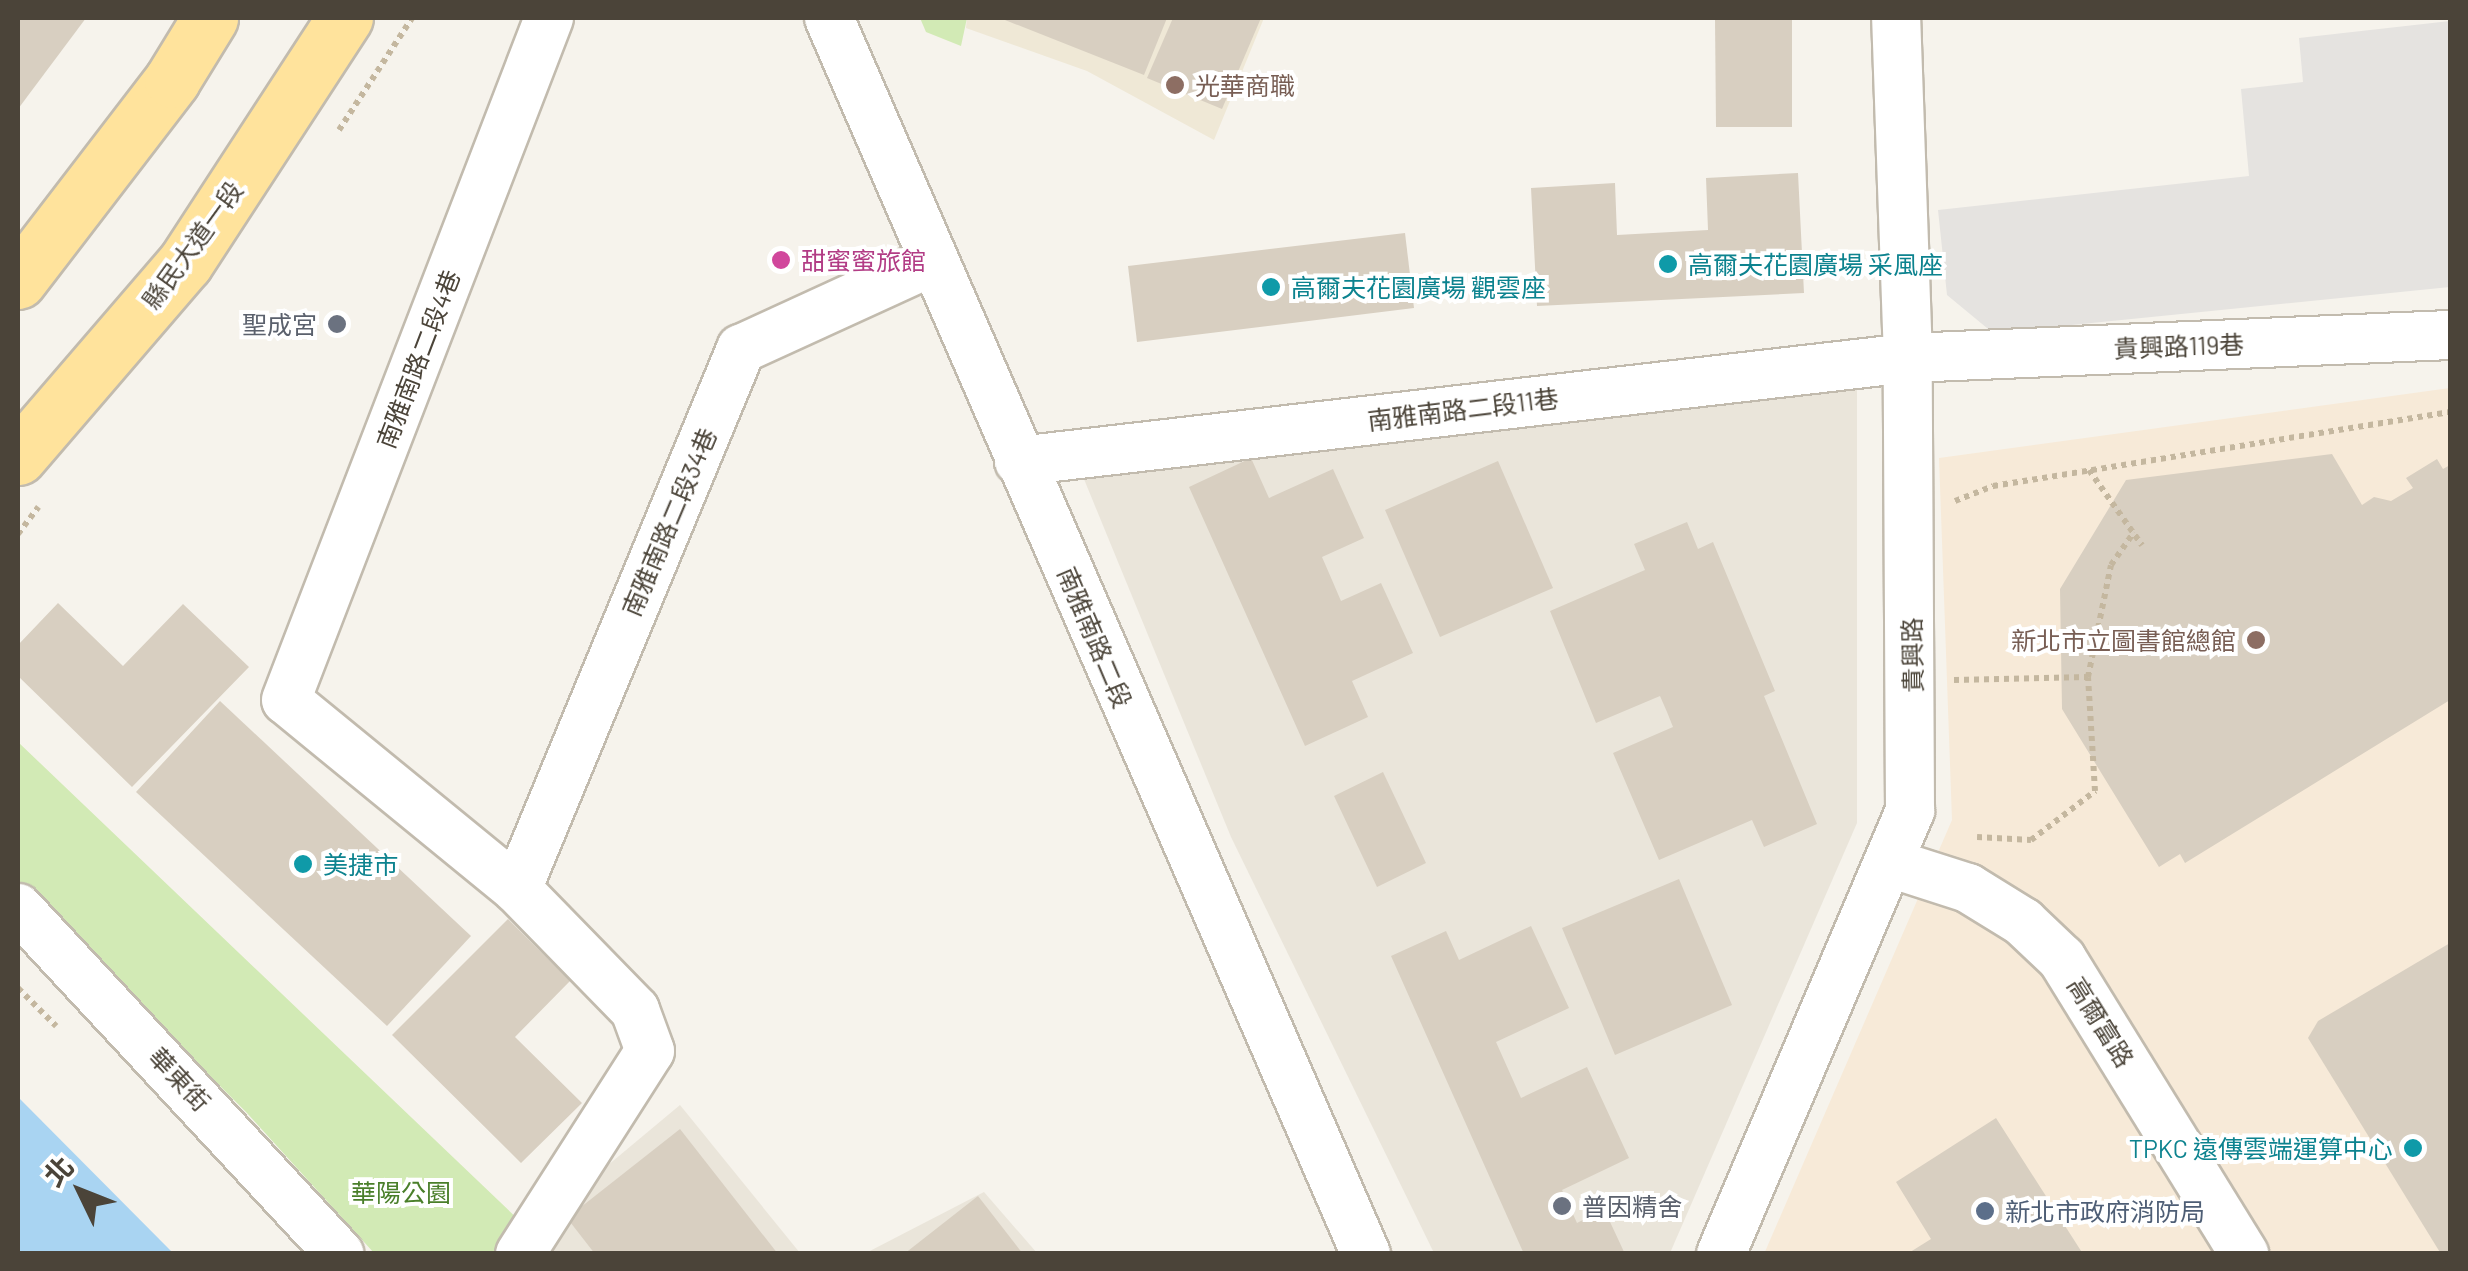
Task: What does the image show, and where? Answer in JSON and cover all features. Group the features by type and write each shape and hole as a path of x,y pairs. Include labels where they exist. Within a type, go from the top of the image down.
{"main road":[{"path":"18,281 172,80 210,18"},
{"name":"縣民大道一段","path":"18,457 186,263 345,18"}],"street":[{"name":"南雅南路二段4巷","path":"517,889 286,700 550,18"},
{"name":"南雅南路二段","path":"829,18 1366,1254"},
{"name":"貴興路","path":"1721,1254 1898,848 1910,811 1913,683 1908,358 1896,18"},
{"name":"南雅南路二段34巷","path":"517,889 741,349 933,262"},
{"name":"貴興路119巷","path":"1908,358 2450,335"},
{"name":"南雅南路二段11巷","path":"1019,461 1908,358"},
{"name":"高爾富路","path":"1898,848 2024,922 2062,959 2244,1254"},
{"path":"517,889 635,1010 650,1050 520,1254"},
{"name":"華東街","path":"18,908 339,1254"}],"path":[{"path":"1910,519 1993,486 2450,412"},
{"path":"2090,470 2142,545"},
{"path":"1898,848 2032,840 2095,791 2088,677 2111,565 2134,532"},
{"path":"1913,683 2088,677"}],"shaded area":[{"name":"光華商職","path":"967,18 1264,18 1214,140 1087,71 966,28"},
{"path":"2450,21 2450,287 1993,333 1947,295 1938,210 2249,176 2241,89 2303,82 2299,38"},
{"path":"2450,388 2450,1253 1764,1254 1952,820 1939,458"},
{"path":"1857,389 1857,823 1670,1253 1434,1253 1231,837 1079,467"},
{"path":"680,1105 800,1253 539,1254 565,1201"},
{"path":"984,1192 1037,1253 864,1254"}],"green space":[{"path":"920,18 967,18 961,46 926,32"},
{"name":"華陽公園","path":"18,742 545,1245 536,1253 374,1253 247,1113 18,884"}],"water":[{"path":"18,1097 173,1253 18,1253"}],"building":[{"path":"18,18 86,18 18,109"},
{"path":"1000,18 1167,18 1144,75"},
{"path":"1173,18 1261,18 1222,109 1147,78"},
{"path":"1715,18 1792,18 1792,127 1716,127"},
{"name":"高爾夫花園廣場 采風座","path":"1798,173 1804,293 1537,306 1531,188 1615,183 1617,235 1708,230 1706,178"},
{"name":"高爾夫花園廣場 觀雲座","path":"1405,233 1414,308 1137,342 1128,266"},
{"name":"新北市立圖書館總館","path":"2332,454 2362,505 2374,497 2391,501 2413,488 2406,478 2437,459 2443,469 2450,465 2450,700 2185,863 2180,854 2159,867 2062,709 2060,589 2126,480"},
{"path":"1251,458 1269,498 1333,469 1364,538 1322,557 1341,601 1381,583 1413,653 1352,681 1368,717 1305,746 1189,487"},
{"path":"1498,461 1553,588 1440,637 1385,510"},
{"path":"1687,522 1698,549 1713,542 1775,691 1764,696 1817,824 1764,847 1752,820 1659,860 1613,753 1673,727 1660,696 1596,723 1550,611 1645,570 1634,544"},
{"path":"58,603 123,666 183,604 249,667 132,787 18,676 18,645"},
{"name":"美捷市","path":"220,701 471,936 387,1026 136,792"},
{"path":"1383,772 1426,863 1377,887 1334,796"},
{"path":"1679,879 1732,1005 1615,1055 1562,928"},
{"path":"508,919 570,981 515,1037 582,1103 521,1163 392,1035"},
{"path":"1531,926 1569,1008 1496,1042 1521,1098 1587,1067 1629,1158 1562,1190 1577,1223 1604,1209 1625,1254 1524,1254 1391,956 1446,931 1459,960"},
{"name":"TPKC 遠傳雲端運算中心","path":"2450,943 2450,1254 2441,1254 2308,1038 2318,1021"},
{"name":"新北市政府消防局","path":"1996,1118 2083,1254 1907,1254 1931,1239 1896,1182"},
{"path":"680,1129 778,1254 595,1254 567,1218"},
{"path":"978,1196 1023,1254 904,1254"}],"place":[{"name":"光華商職","path":"1175,85"},
{"name":"甜蜜蜜旅館","path":"781,260"},
{"name":"高爾夫花園廣場 采風座","path":"1668,264"},
{"name":"高爾夫花園廣場 觀雲座","path":"1271,287"},
{"name":"聖成宮","path":"337,324"},
{"name":"新北市立圖書館總館","path":"2256,640"},
{"name":"美捷市","path":"303,864"},
{"name":"TPKC 遠傳雲端運算中心","path":"2413,1148"},
{"name":"普因精舍","path":"1562,1206"},
{"name":"新北市政府消防局","path":"1985,1211"}]}
